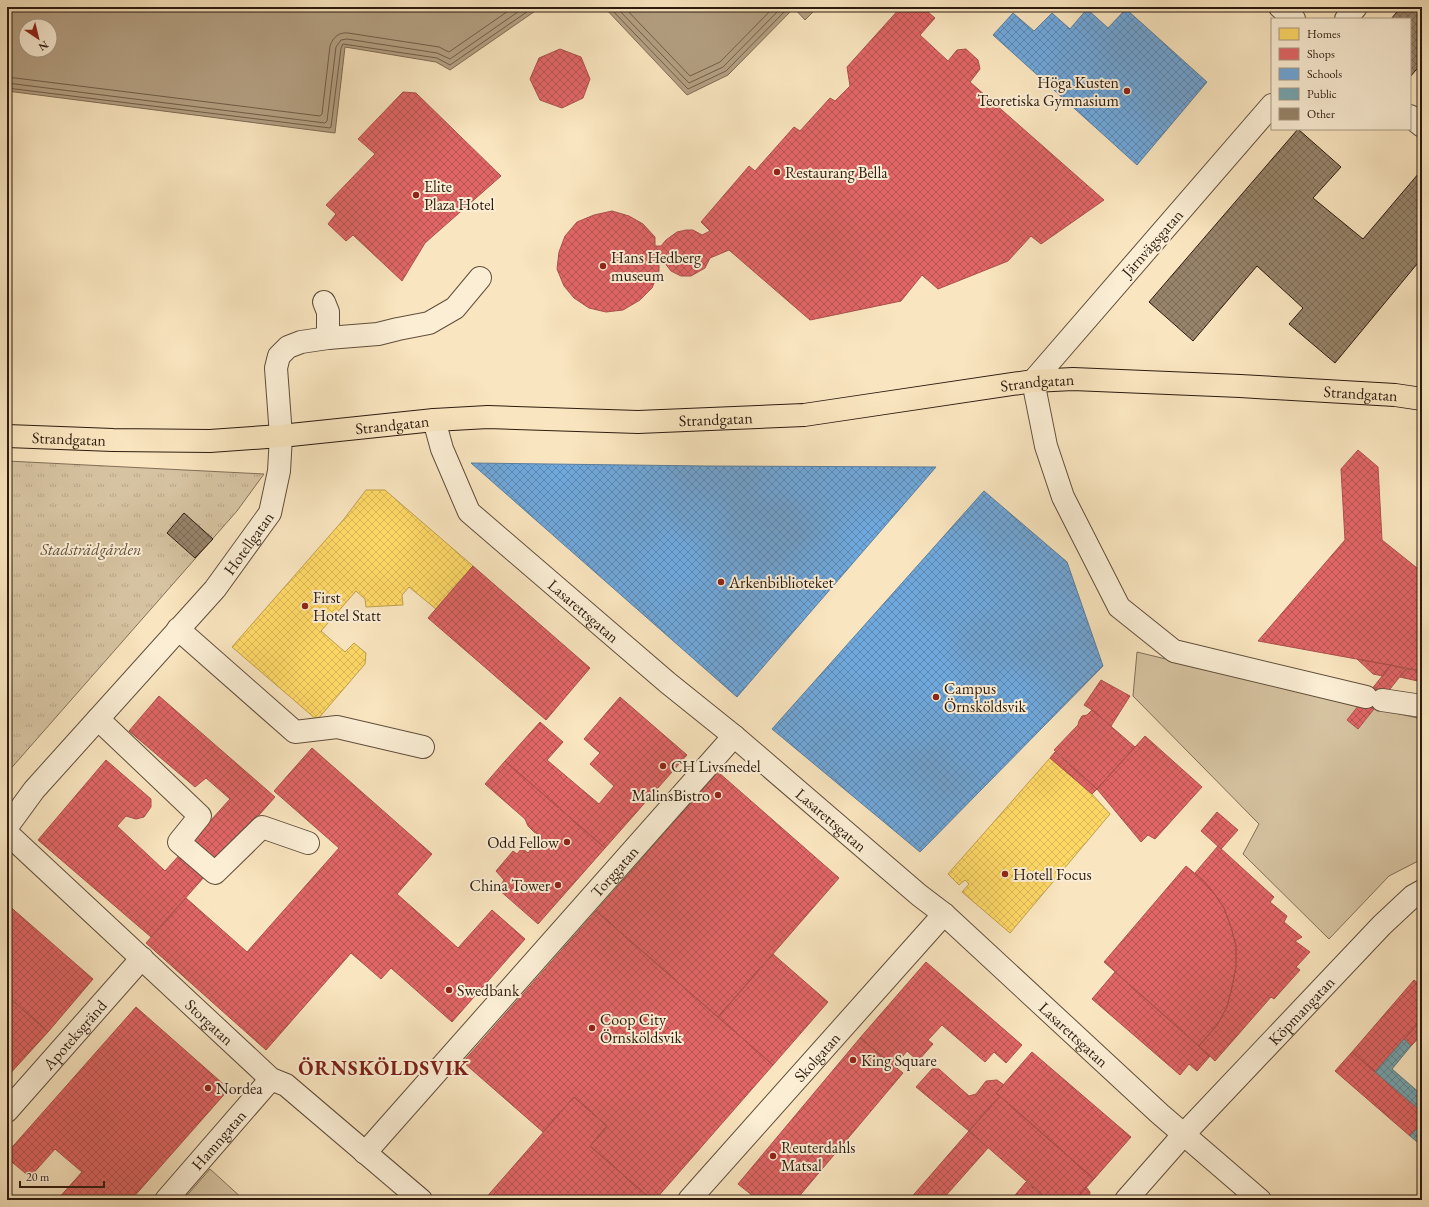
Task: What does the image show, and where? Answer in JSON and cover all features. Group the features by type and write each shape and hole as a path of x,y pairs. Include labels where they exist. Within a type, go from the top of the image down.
{"main road":[{"name":"Strandgatan","path":"7,436 113,440 210,441 282,436 434,420 488,417 638,422 804,415 949,393 982,390 1033,381 1073,379 1395,395 1422,399"}],"street":[{"path":"1280,7 1293,18"},
{"path":"1347,18 1356,7"},
{"name":"Järnvägsgatan","path":"1033,381 1271,106"},
{"path":"1411,117 1422,126"},
{"name":"Hotellgatan","path":"7,827 34,790 215,589 270,512 279,471 282,436 276,368 279,356 288,347 301,342 378,334 429,323 455,308 480,278"},
{"path":"324,302 328,318 328,338"},
{"path":"1033,381 1046,446 1063,497 1119,607 1174,650 1374,698 1422,706"},
{"name":"Lasarettsgatan","path":"434,420 442,449 469,512 668,683 734,736 919,895 944,914 1160,1114 1260,1200"},
{"path":"178,630 295,732 337,727 423,747"},
{"path":"98,719 200,816 179,842 214,873 262,827 308,843"},
{"name":"Torggatan","path":"365,1153 734,736"},
{"name":"Storgatan","path":"7,832 271,1079 286,1086 421,1200"},
{"name":"Köpmangatan","path":"1126,1200 1184,1134 1382,925 1413,896 1422,891"},
{"name":"Skolgatan","path":"689,1200 944,914"},
{"name":"Apoteksgränd","path":"7,1111 142,958"},
{"name":"Hamngatan","path":"166,1200 271,1079"}],"green space":[{"name":"Stadsträdgården","path":"7,461 264,474 237,511 7,773"},
{"path":"1137,652 1318,696 1422,719 1422,859 1389,876 1329,939 1243,854 1259,824 1133,696"},
{"path":"210,1169 244,1200 183,1200"}],"water":[{"path":"7,7 541,7 450,70 436,62 345,47 335,133 7,91"},
{"path":"604,7 818,7 805,20 794,8 728,75 687,95"}],"building: Homes":[{"name":"First Hotel Statt","path":"366,490 385,490 473,566 436,609 409,587 402,595 403,605 366,607 365,599 356,591 321,631 345,652 354,643 366,653 365,664 317,720 232,647 344,519"},
{"path":"1050,758 1092,794 1110,814 1010,933 962,892 969,884 965,880 959,885 948,874"}],"building: Shops":[{"path":"901,7 922,7 935,18 920,35 948,61 957,50 966,49 978,60 980,69 970,82 1104,200 1041,244 1031,236 1008,261 938,289 922,275 901,301 810,320 729,250 710,258 705,268 691,276 681,276 671,271 664,262 659,263 659,271 652,288 640,300 623,310 606,312 589,308 574,298 564,286 557,269 559,252 565,236 577,222 594,215 612,211 629,216 643,224 655,237 655,246 661,246 666,240 677,232 693,230 702,235 710,231 701,222 749,166 755,171 794,127 800,131 830,98 835,101 850,86 847,67"},
{"path":"560,49 581,57 590,79 583,98 562,108 540,100 530,79 539,58"},
{"path":"403,92 416,93 501,176 425,243 402,281 353,235 346,241 328,224 336,214 326,205 375,154 358,139"},
{"path":"1358,450 1378,467 1382,540 1422,572 1422,671 1258,641 1345,540 1341,469"},
{"path":"473,566 590,668 546,720 428,618"},
{"path":"1357,659 1391,665 1383,676 1373,674"},
{"path":"1391,665 1406,669 1358,729 1347,720"},
{"path":"1406,669 1422,671 1422,682 1400,677"},
{"path":"1101,680 1130,696 1111,726 1084,705"},
{"path":"159,696 275,797 151,937 38,840 106,760 151,799 151,807 144,817 136,819 126,816 117,826 165,871 230,799 206,778 195,787 129,731"},
{"path":"620,697 687,755 605,848 505,761 540,722 563,742 547,760 599,804 614,786 590,764 600,753 584,739"},
{"path":"1092,710 1135,747 1097,789 1054,750 1078,725 1082,716 1087,715"},
{"path":"1145,736 1202,787 1155,839 1148,835 1141,842 1097,789"},
{"path":"312,748 432,854 397,894 458,948 492,910 525,939 452,1022 391,968 381,979 351,953 266,1050 146,943 186,898 247,952 339,848 274,791"},
{"path":"1055,752 1097,789 1092,794 1050,758"},
{"name":"Odd Fellow","path":"505,761 605,848 538,924 498,889 504,880 496,871 513,851 517,854 522,848 528,853 542,836 534,832 528,826 525,819 485,784"},
{"path":"718,772 839,878 718,1017 596,911"},
{"path":"1217,812 1238,830 1221,849 1201,831"},
{"path":"1218,846 1274,897 1270,902 1287,916 1284,922 1302,937 1295,941 1310,952 1296,967 1300,970 1274,999 1271,997 1215,1061 1199,1046 1217,1025 1227,1007 1236,967 1236,946 1224,908 1213,892 1195,873"},
{"path":"1186,866 1204,881 1224,908 1236,946 1236,967 1227,1007 1217,1025 1199,1046 1104,962"},
{"path":"7,904 93,979 48,1032 7,995"},
{"path":"596,911 773,1065 655,1200 652,1200 590,1146 607,1126 574,1097 543,1132 463,1062"},
{"path":"773,954 828,1002 773,1065 718,1017"},
{"path":"926,962 1022,1045 1006,1063 994,1052 985,1062 942,1025 928,1040 933,1044 918,1061 907,1051 894,1067 860,1038"},
{"path":"1115,972 1210,1056 1197,1071 1189,1064 1180,1075 1092,999"},
{"path":"1414,980 1422,986 1422,1019 1375,1072 1352,1052"},
{"path":"7,996 48,1032 7,1077"},
{"path":"136,1007 229,1089 131,1200 57,1200 82,1172 55,1149 30,1177 7,1158 7,1153"},
{"path":"1422,1019 1422,1034 1411,1046 1404,1039"},
{"path":"860,1038 903,1073 796,1200 758,1200 738,1184"},
{"path":"1032,1052 1131,1137 1094,1179 996,1093"},
{"path":"1352,1052 1422,1112 1422,1123 1410,1136 1335,1071"},
{"path":"932,1069 939,1069 969,1096 976,1094 986,1081 997,1080 1004,1085 996,1093 1000,1096 969,1131 916,1087"},
{"path":"1000,1096 1094,1179 1075,1200 1048,1200 969,1131"},
{"path":"574,1097 607,1126 590,1146 652,1200 484,1200"},
{"path":"969,1131 988,1148 942,1200 909,1200"},
{"path":"1026,1182 1047,1200 1011,1200"},
{"path":"1086,1187 1090,1192 1089,1200 1075,1200"}],"building: Schools":[{"name":"Höga Kusten Teoretiska Gymnasium","path":"1087,9 1108,28 1126,9 1207,82 1137,165 993,35 1013,13 1034,31 1052,13 1070,29"},
{"name":"Arkenbiblioteket","path":"471,463 706,466 936,467 737,697"},
{"name":"Campus Örnsköldsvik","path":"984,491 1067,562 1103,666 920,852 772,729"}],"building: Public":[{"path":"1404,1039 1411,1046 1392,1069 1422,1095 1422,1112 1375,1072"},
{"path":"1422,1123 1422,1146 1410,1136"}],"building: Other":[{"path":"1401,7 1422,7 1422,63 1411,76 1411,18 1392,18"},
{"path":"1297,130 1299,130 1341,167 1313,198 1363,239 1419,173 1422,176 1422,258 1335,363 1289,324 1303,308 1257,266 1193,341 1149,302"},
{"path":"184,513 213,539 195,558 167,533"}],"place":[{"name":"Höga Kusten Teoretiska Gymnasium","path":"1127,91"},
{"name":"Restaurang Bella","path":"777,172"},
{"name":"Elite Plaza Hotel","path":"416,195"},
{"name":"Hans Hedberg museum","path":"603,266"},
{"name":"Arkenbiblioteket","path":"721,582"},
{"name":"First Hotel Statt","path":"305,606"},
{"name":"Campus Örnsköldsvik","path":"936,697"},
{"name":"CH Livsmedel","path":"663,766"},
{"name":"MalinsBistro","path":"718,795"},
{"name":"Odd Fellow","path":"567,842"},
{"name":"Hotell Focus","path":"1005,874"},
{"name":"China Tower","path":"558,885"},
{"name":"Swedbank","path":"449,990"},
{"name":"Coop City Örnsköldsvik","path":"592,1028"},
{"name":"King Square","path":"853,1060"},
{"name":"Nordea","path":"208,1088"},
{"name":"Reuterdahls Matsal","path":"773,1156"}],"district":[{"name":"ÖRNSKÖLDSVIK","path":"384,1068"}]}
